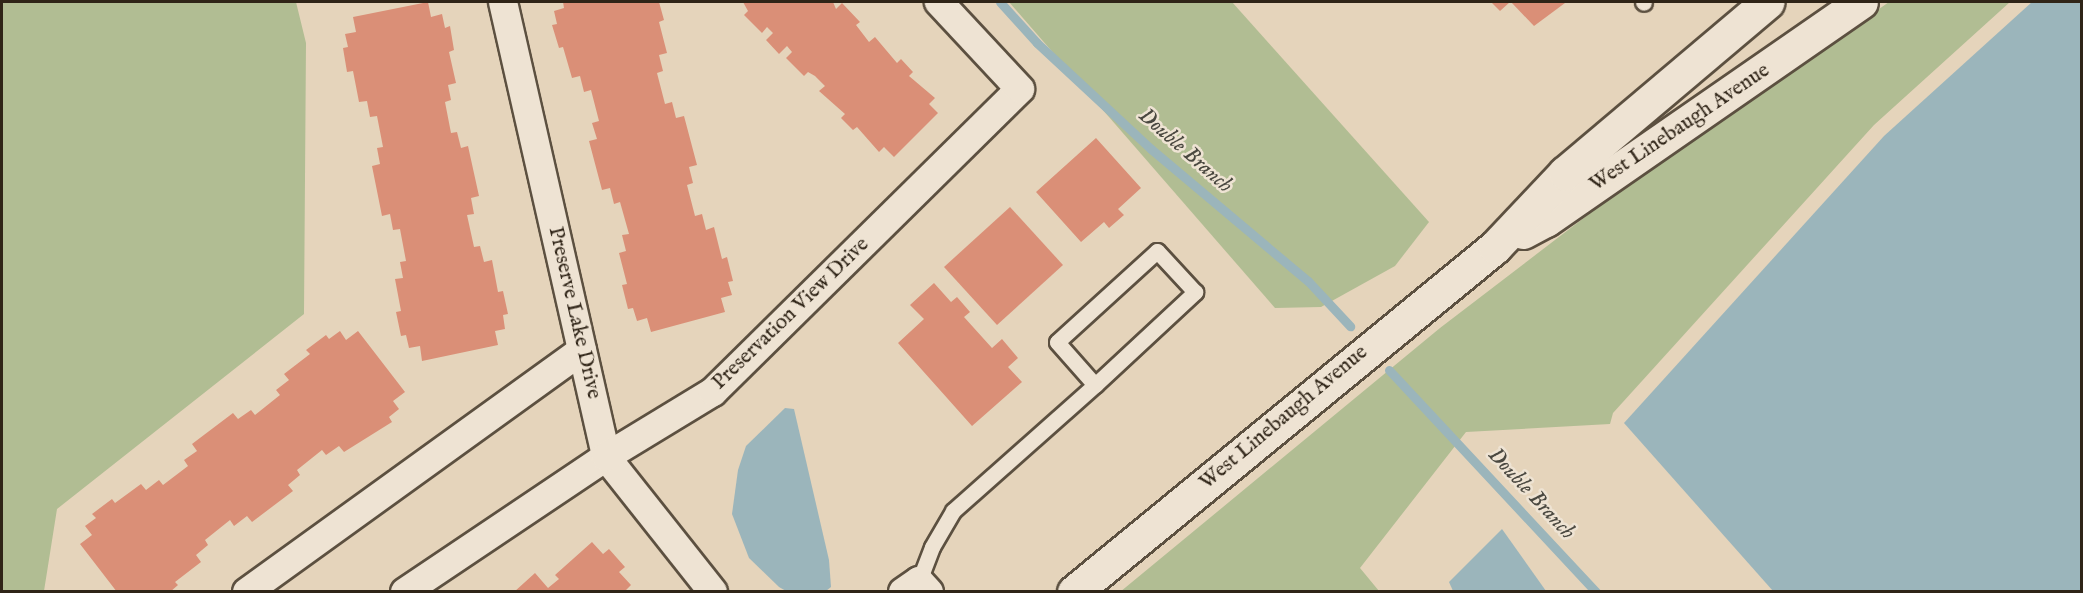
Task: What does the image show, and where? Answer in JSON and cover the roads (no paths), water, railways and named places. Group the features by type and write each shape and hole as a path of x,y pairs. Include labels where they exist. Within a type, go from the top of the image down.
{"main road":[{"name":"West Linebaugh Avenue","path":"1074,591 1495,247 1564,173 1767,2"},
{"name":"West Linebaugh Avenue","path":"1495,247 1546,220 1861,2"}],"street":[{"name":"Preserve Lake Drive","path":"503,2 606,457 713,591"},
{"name":"Preservation View Drive","path":"405,591 606,457 713,392 1020,89 939,2"},
{"path":"247,591 582,350"}],"lane":[{"path":"917,588 932,548 953,511 1095,385 1196,292 1157,250 1057,342 1095,385"}],"water":[{"path":"2032,2 2081,2 2081,591 1773,591 1624,423 1884,136"},
{"path":"785,408 794,409 829,560 831,587 826,591 786,591 779,587 749,558 732,514 738,470 746,446"},
{"path":"1502,529 1546,591 1453,591 1449,582"}],"waterway":[{"name":"Double Branch","path":"1000,2 1037,43 1151,149 1308,281 1350,326"},
{"name":"Double Branch","path":"1389,370 1596,592"}]}
